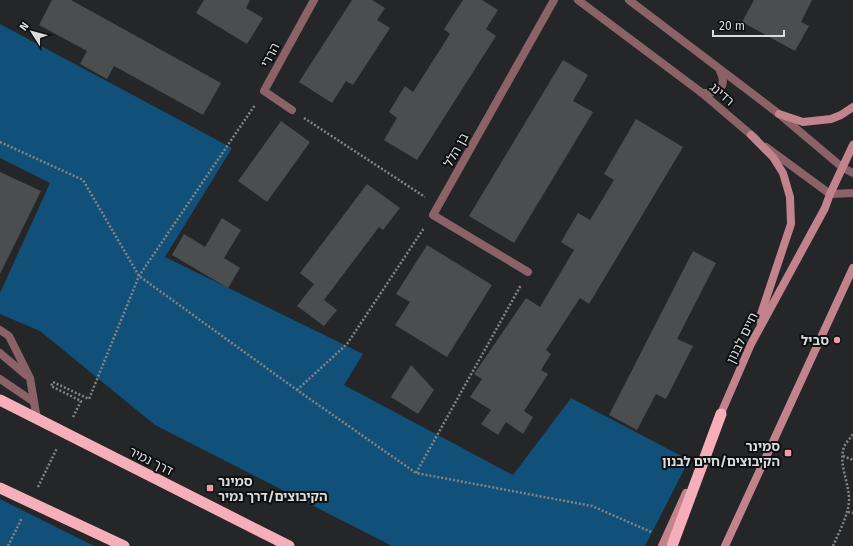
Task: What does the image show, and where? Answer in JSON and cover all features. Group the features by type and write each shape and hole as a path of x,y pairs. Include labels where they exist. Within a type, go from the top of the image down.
{"highway":[{"name":"דרך נמיר","path":"0,400 289,546"},
{"path":"669,542 721,414"},
{"path":"0,488 124,546"}],"main road":[{"path":"779,114 803,122 831,119 841,115 853,107"},
{"path":"750,135 773,157 783,173 790,197 791,224 751,344"},
{"name":"חיים לבנון","path":"721,414 751,344 825,208 853,144"},
{"path":"725,546 853,268"},
{"path":"662,546 669,542"}],"street":[{"name":"הררי","path":"264,92 314,0"},
{"name":"בן הלל","path":"434,215 554,0"},
{"name":"רדינג","path":"578,0 702,93 750,135 830,194"},
{"name":"רדינג","path":"629,0 779,114 843,168 853,173"},
{"path":"702,93 713,93 719,90 722,86 723,79 720,70"},
{"path":"264,92 292,110"},
{"path":"830,194 853,192"},
{"path":"434,215 528,272"},
{"path":"0,330 9,336 30,378 37,418"},
{"path":"0,353 30,378"},
{"path":"0,379 34,402"}],"path":[{"path":"71,422 81,401 51,386 53,382 89,400 139,276 264,92"},
{"path":"292,110 439,206"},
{"path":"0,142 83,180 139,276 296,390 416,473 592,506 669,542"},
{"path":"296,390 347,344 434,215"},
{"path":"416,473 528,272"},
{"path":"833,546 848,512 849,488 843,468 843,456 844,446 853,434"},
{"path":"36,491 60,443"},
{"path":"843,456 853,460"},
{"path":"8,546 25,512"},
{"path":"848,512 853,514"}],"shaded area":[{"path":"0,24 232,148 165,257 363,354 344,385 513,475 571,398 689,460 645,546 392,546 155,425 40,331 0,314 0,293 50,183 0,158"},
{"path":"0,499 94,546 0,546"}],"building":[{"path":"52,0 71,0 221,83 203,115 114,66 107,79 80,64 87,51 39,25"},
{"path":"204,0 250,0 246,8 263,18 247,44 196,13"},
{"path":"352,0 372,0 385,8 377,20 390,28 353,85 346,81 332,103 299,82"},
{"path":"463,0 482,0 498,10 486,29 496,36 417,160 384,140 397,118 389,112 405,86 413,92 450,34 444,29"},
{"path":"754,0 812,0 801,22 809,26 795,51 742,22"},
{"path":"563,60 588,75 573,101 593,112 514,243 469,216"},
{"path":"636,119 683,147 589,304 580,298 546,350 551,354 541,370 548,374 524,411 533,417 523,434 506,422 498,435 481,424 491,410 470,397 482,379 474,374 526,298 540,307 574,250 561,242 578,213 590,220 614,180 604,174"},
{"path":"281,121 310,142 267,202 238,181"},
{"path":"0,172 41,191 0,274"},
{"path":"367,184 400,208 383,230 379,227 324,300 337,310 324,326 297,306 314,284 300,273"},
{"path":"222,218 241,230 224,258 240,268 228,288 172,255 184,234 205,247"},
{"path":"427,245 492,285 447,357 395,325 410,302 396,294"},
{"path":"693,251 716,263 677,339 693,346 666,399 656,394 637,430 609,415"},
{"path":"411,365 434,390 418,414 391,397"}],"place":[{"name":"סביל","path":"837,340"},
{"name":"סמינר הקיבוצים/חיים לבנון","path":"788,453"},
{"name":"סמינר הקיבוצים/דרך נמיר","path":"210,488"}]}
